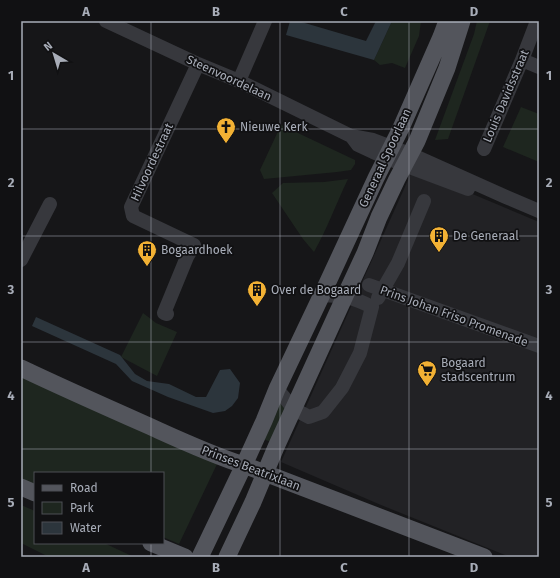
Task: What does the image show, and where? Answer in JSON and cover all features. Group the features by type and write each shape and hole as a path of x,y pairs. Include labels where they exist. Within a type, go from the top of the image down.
{"main road":[{"name":"Generaal Spoorlaan","path":"200,557 244,465 277,389 389,152 441,37 446,21"},
{"name":"Generaal Spoorlaan","path":"227,557 346,296 365,253 378,217 417,141 447,68 462,21"},
{"name":"Prinses Beatrixlaan","path":"21,368 222,458 266,473 484,557"},
{"path":"21,486 34,492"},
{"path":"153,544 185,557"}],"street":[{"name":"Steenvoordelaan","path":"107,21 198,64 239,81 351,136 358,145 389,152 539,211"},
{"path":"239,81 265,21"},
{"name":"Louis Davidsstraat","path":"484,148 537,21"},
{"path":"522,60 539,67"},
{"name":"Hilvoordestraat","path":"167,314 164,313 187,257 194,245 133,216 131,207 198,64"},
{"path":"277,389 294,409 310,417 323,412 342,388 360,353 372,307 398,263 424,201"},
{"path":"21,260 50,204"},
{"name":"Prins Johan Friso Promenade","path":"369,285 382,291 539,346"},
{"path":"322,294 346,296 362,301 372,307"}],"shaded area":[{"name":"Bogaard stadscentrum","path":"413,169 539,222 539,557 510,557 381,505 281,462"}],"green space":[{"path":"392,21 421,21 419,36 405,68 392,63 380,65 374,60"},
{"path":"477,21 490,21 448,139 435,140 474,34"},
{"path":"521,107 539,114 539,162 503,147"},
{"path":"281,125 355,160 355,164 351,170 264,179 260,170"},
{"path":"348,179 314,252 303,239 272,193 283,183 324,182"},
{"path":"143,313 156,323 177,332 157,376 121,357"},
{"path":"21,376 218,462 179,544 164,537 164,472 34,472 34,485 21,479"},
{"path":"280,401 286,410 271,442 263,439"},
{"path":"21,505 34,511 34,544 106,544 134,557 49,557 21,543"}],"water":[{"path":"290,21 298,21 366,41 376,21 392,21 374,60 286,35"},
{"path":"36,317 120,355 135,374 147,381 169,384 196,397 206,397 220,370 230,369 240,383 238,398 232,406 225,411 213,413 168,397 132,381 116,364 32,326"}],"place":[{"name":"Nieuwe Kerk","path":"226,144"},
{"name":"De Generaal","path":"439,253"},
{"name":"Bogaardhoek","path":"147,267"},
{"name":"Over de Bogaard","path":"257,307"},
{"name":"Bogaard stadscentrum","path":"427,387"}]}
